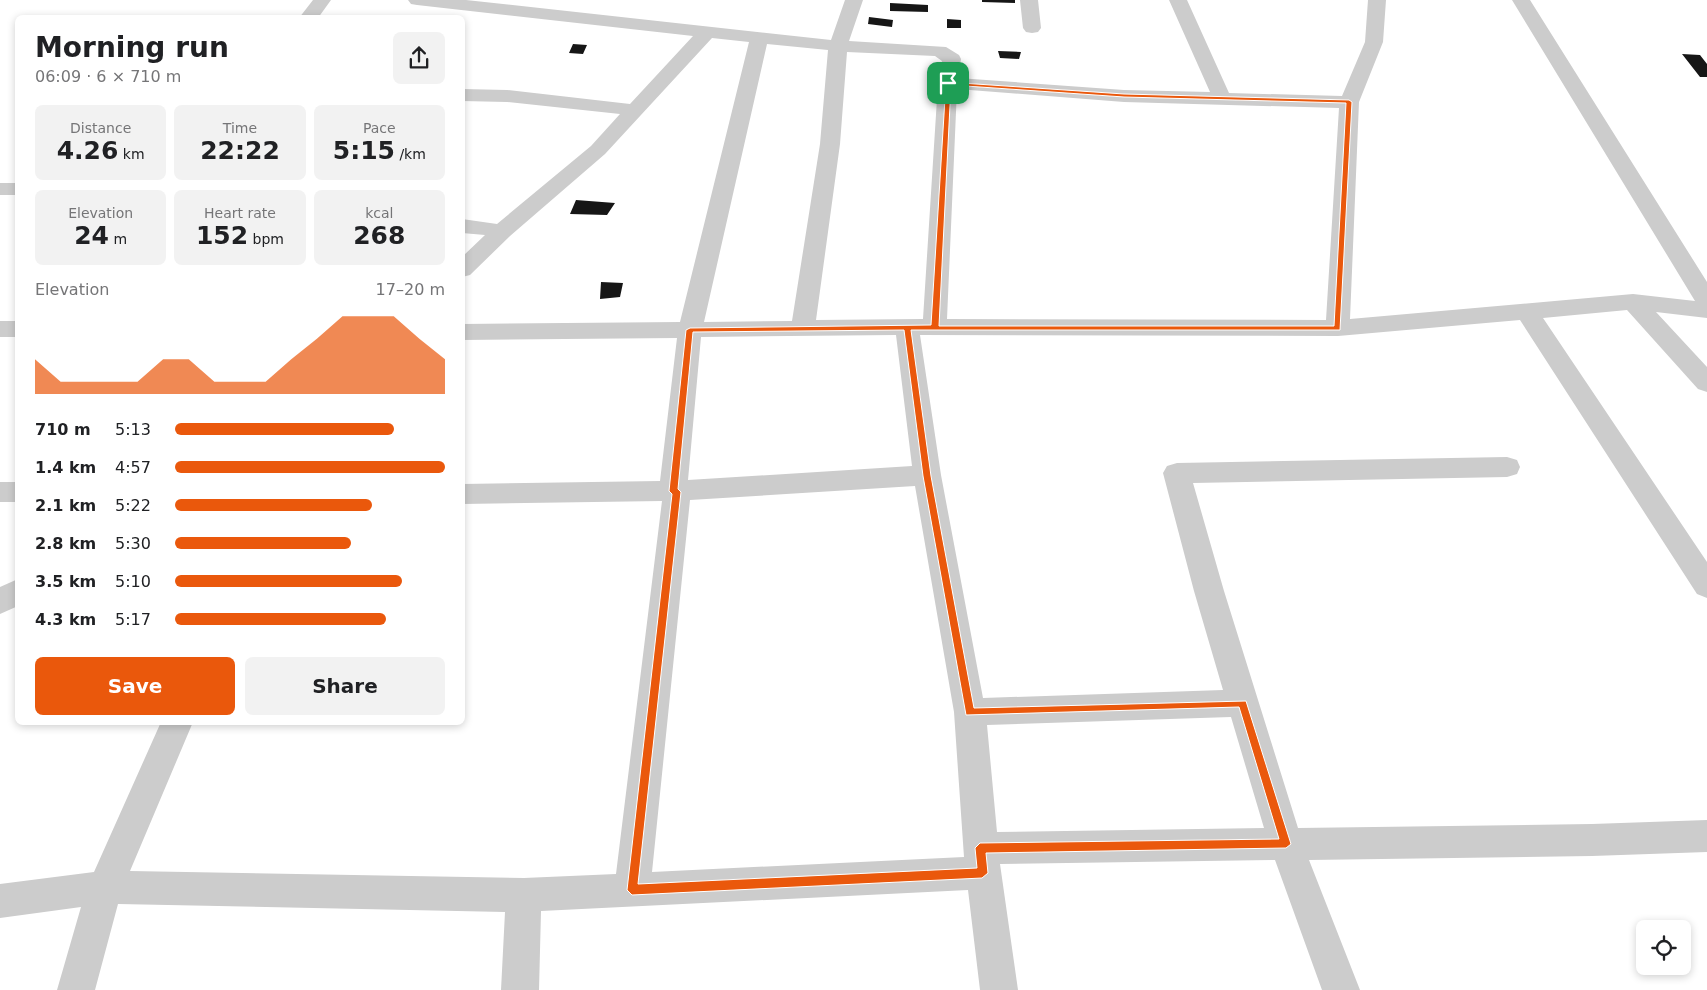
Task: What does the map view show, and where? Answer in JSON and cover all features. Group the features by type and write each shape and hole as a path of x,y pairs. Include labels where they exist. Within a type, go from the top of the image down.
{"street":[{"path":"310,15 322,0"},
{"path":"417,0 838,46 939,51 952,59 921,328 927,476 970,712 981,860 999,990"},
{"path":"803,329 830,144 838,46 854,0"},
{"path":"1029,0 1032,28"},
{"path":"1178,0 1222,98"},
{"path":"1338,328 1349,102 1374,42 1377,0"},
{"path":"1521,0 1707,301"},
{"path":"465,267 502,231 598,150 707,32"},
{"path":"673,491 690,330 759,37"},
{"path":"948,83 1124,96 1349,102"},
{"path":"465,95 507,96 634,110"},
{"path":"0,189 15,189"},
{"path":"465,226 502,231"},
{"path":"465,332 921,328 1338,328 1528,313 1633,302 1707,310"},
{"path":"1633,302 1707,383"},
{"path":"1528,313 1707,586"},
{"path":"0,329 15,329"},
{"path":"1341,990 1286,844 1209,592 1177,473 1507,467"},
{"path":"465,494 673,491 927,476"},
{"path":"632,890 677,492 673,491"},
{"path":"0,492 15,492"},
{"path":"0,602 15,593"},
{"path":"970,712 1243,703"},
{"path":"76,990 105,887 176,725"},
{"path":"0,901 105,887 524,895 632,890 981,860 1286,844 1592,840 1707,836"},
{"path":"520,990 524,895"}],"building":[{"path":"982,0 1015,0 1015,3 982,2"},
{"path":"890,3 928,5 928,12 890,11"},
{"path":"869,17 893,20 892,27 868,24"},
{"path":"947,19 961,20 961,28 947,28"},
{"path":"573,44 587,45 583,54 569,53"},
{"path":"998,51 1021,52 1019,59 1000,58"},
{"path":"1682,54 1700,55 1707,64 1707,77 1700,77"},
{"path":"576,200 615,203 607,215 570,214"},
{"path":"601,282 623,283 620,297 600,299"}],"route":[{"path":"948,83 935,328 690,330 673,491 677,492 632,890 982,873 980,848 1286,844 1243,703 970,712 927,476 907,328 935,328 1338,328 1349,102 1124,96 948,83"}]}
